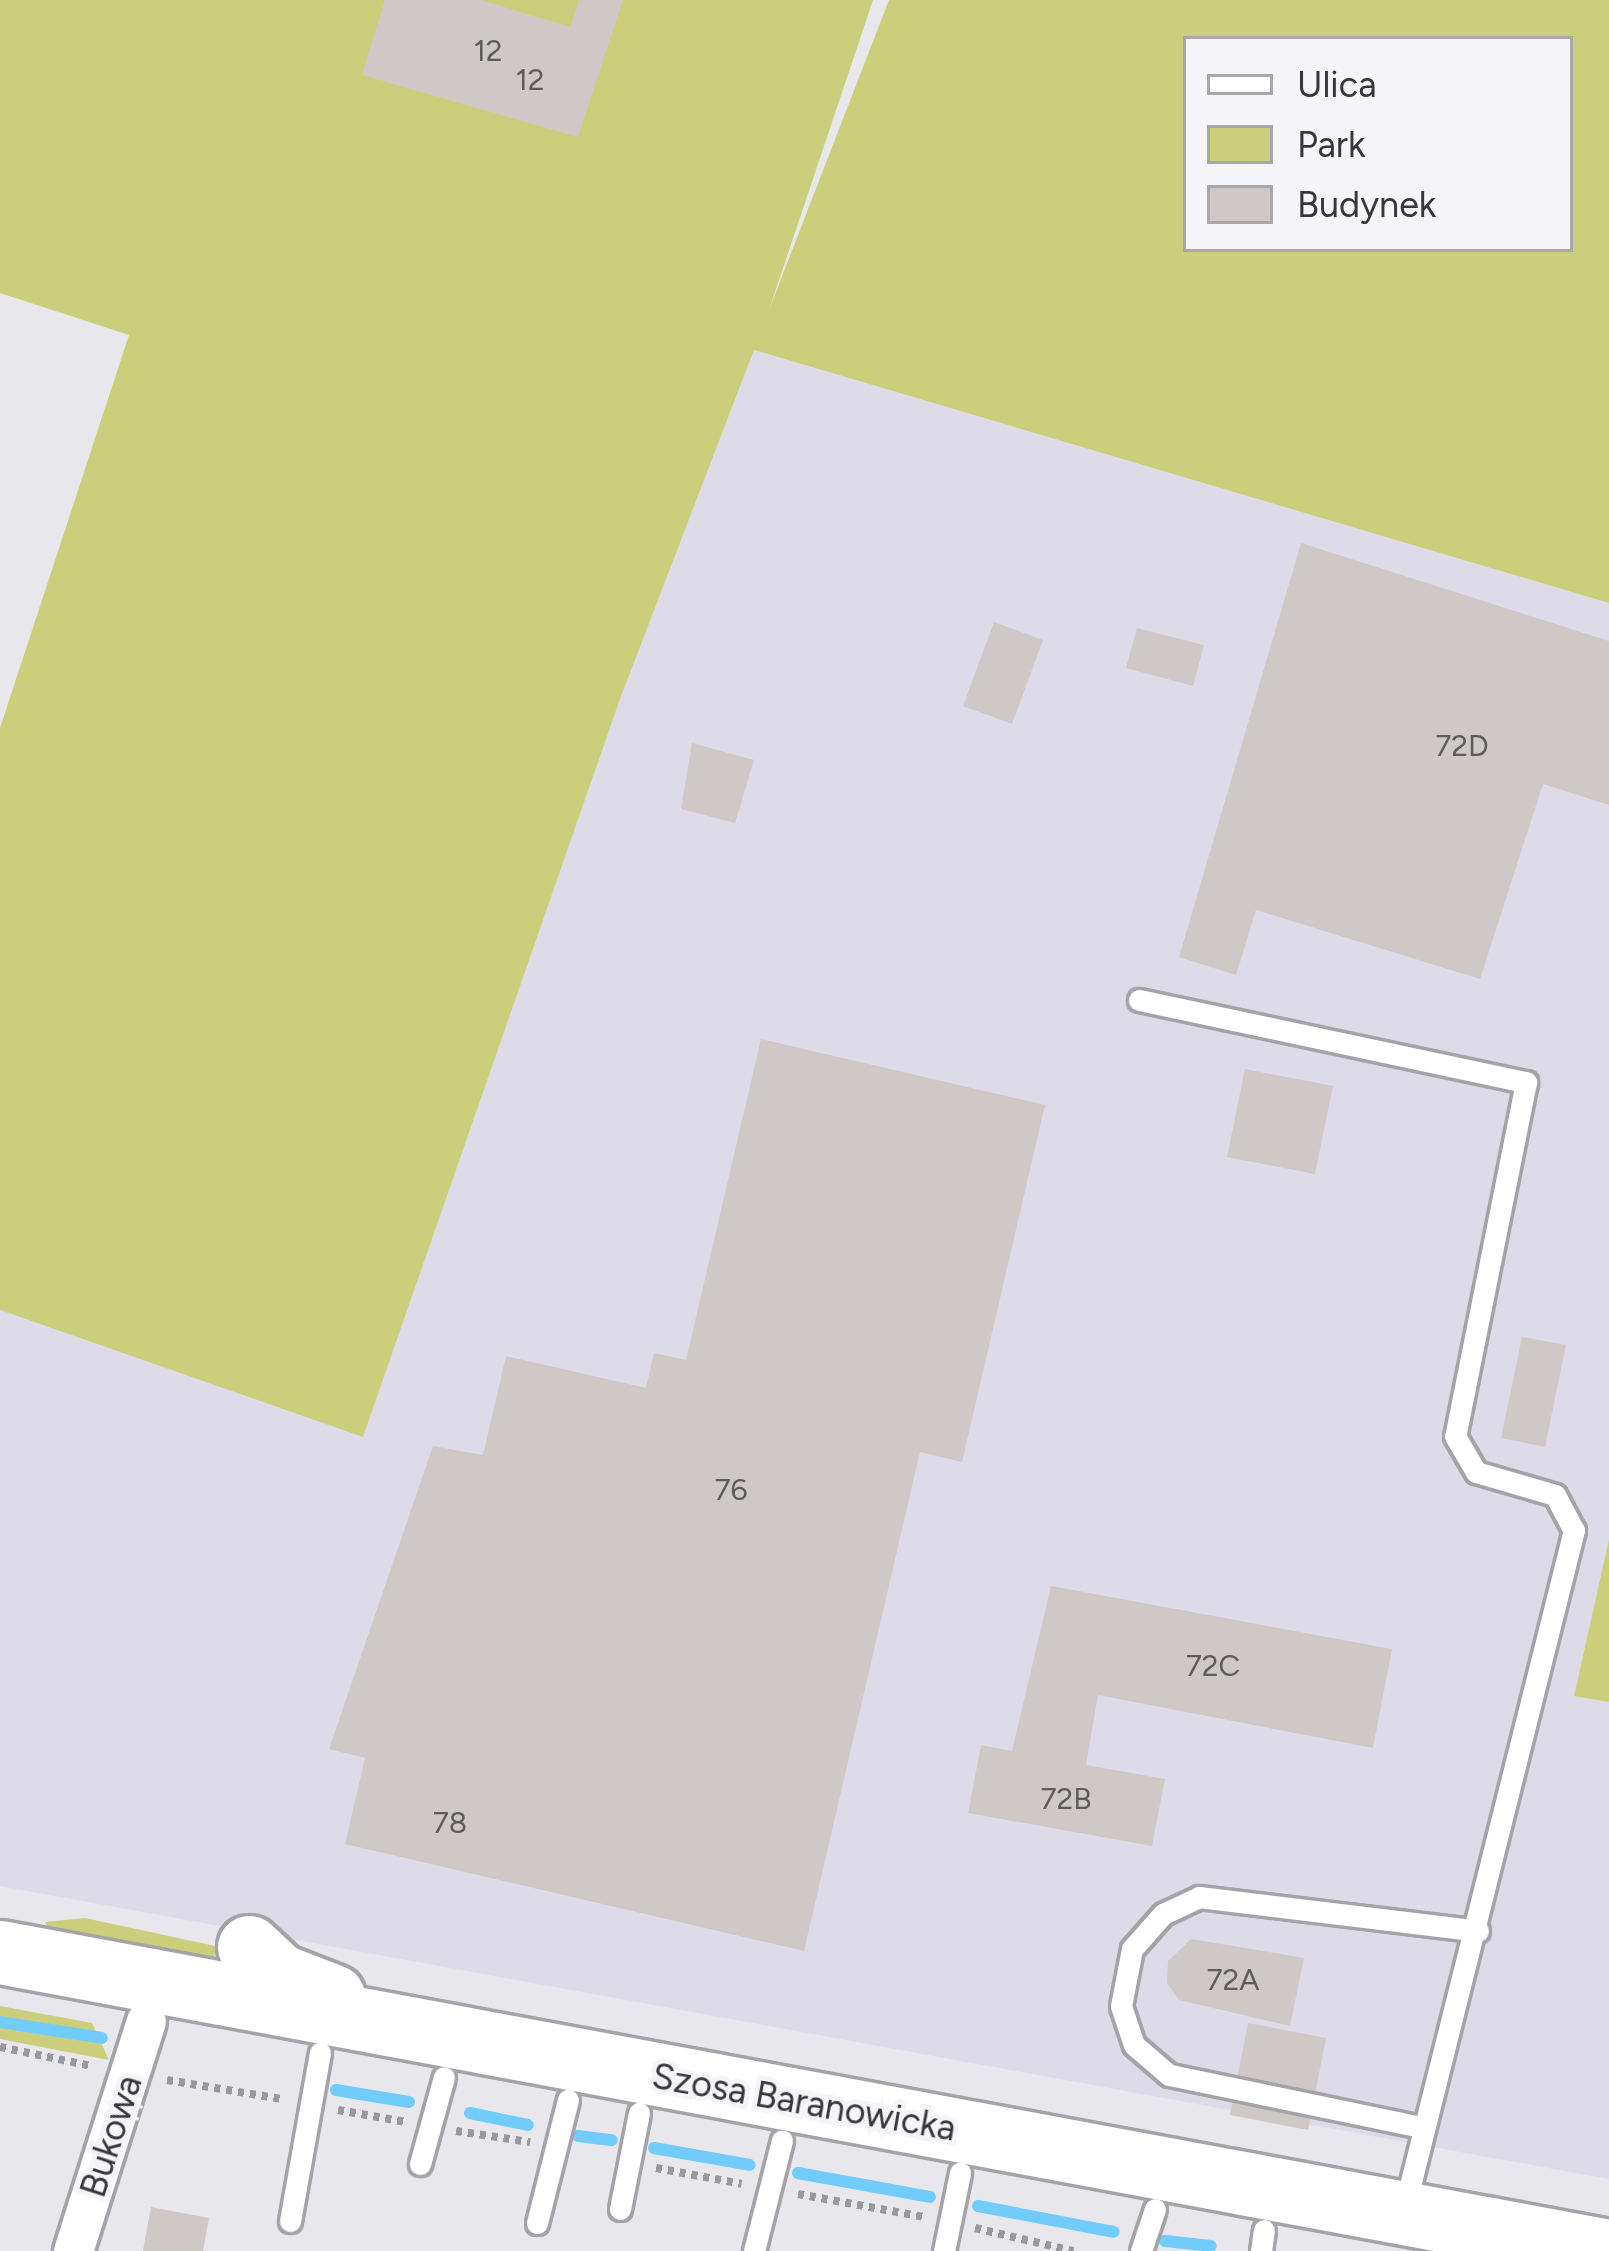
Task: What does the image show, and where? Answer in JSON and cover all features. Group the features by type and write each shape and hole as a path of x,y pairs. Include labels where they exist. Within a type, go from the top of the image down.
{"main road":[{"path":"249,1947 308,1989 460,2052"},
{"name":"Szosa Baranowicka","path":"0,1952 320,2054 460,2052 670,2105 782,2140 928,2153 1132,2220 1262,2240 1400,2238 1583,2248"},
{"name":"Szosa Baranowicka","path":"0,1993 148,2000"},
{"path":"148,2000 182,2011 460,2052"},
{"name":"Szosa Baranowicka","path":"460,2052 568,2100 670,2105 1400,2238"},
{"path":"1132,2220 1169,2190 1384,2226 1400,2238"}],"street":[{"name":"Bukowa","path":"73,2251 148,2000"}],"lane":[{"path":"1139,1000 1526,1082 1455,1436 1476,1472 1555,1496 1574,1530 1478,1931 1421,2127 1400,2238"},
{"path":"1421,2127 1169,2075 1134,2045 1121,2006 1132,1949 1163,1914 1199,1897 1478,1931"},
{"path":"420,2164 460,2052"},
{"path":"290,2222 320,2054"},
{"path":"538,2224 568,2100"},
{"path":"620,2209 670,2105"},
{"path":"754,2251 782,2140"},
{"path":"928,2153 944,2251"}],"shaded area":[{"path":"754,350 1609,603 1609,1539 1574,1695 1609,1702 1609,2179 0,1886 0,1310 363,1436 620,699"}],"green space":[{"path":"0,0 873,0 769,310 889,0 1609,0 1609,603 754,350 620,699 363,1437 0,1310 0,728 129,335 0,293"},
{"path":"1609,1539 1609,1702 1574,1696"},
{"path":"85,1918 220,1947 210,1962 49,1929 45,1922"},
{"path":"0,2006 92,2023 109,2060 0,2039"}],"building":[{"path":"385,0 481,0 570,27 579,0 623,0 578,137 362,75"},
{"path":"1301,543 1609,641 1609,805 1543,784 1480,979 1256,910 1236,975 1179,957"},
{"path":"994,622 1043,640 1012,724 963,706"},
{"path":"1137,628 1204,645 1193,686 1126,668"},
{"path":"692,743 754,760 735,823 681,809"},
{"path":"761,1039 1045,1105 962,1462 920,1452 804,1951 345,1844 365,1758 329,1749 433,1446 483,1455 506,1356 646,1388 654,1353 686,1360"},
{"path":"1245,1069 1333,1086 1315,1174 1227,1157"},
{"path":"1522,1337 1566,1345 1545,1447 1501,1438"},
{"path":"1051,1586 1392,1649 1373,1748 1098,1695 1086,1765 1165,1779 1152,1846 968,1813 981,1745 1012,1751"},
{"path":"1191,1939 1304,1958 1290,2026 1179,2000 1167,1983 1168,1961"},
{"path":"1248,2023 1326,2038 1308,2130 1230,2115"},
{"path":"151,2207 209,2218 203,2251 143,2251"}],"waterway":[{"path":"0,2022 102,2038"},
{"path":"336,2090 409,2102"},
{"path":"470,2113 528,2125"},
{"path":"578,2136 612,2140"},
{"path":"654,2148 750,2165"},
{"path":"798,2173 930,2197"},
{"path":"978,2206 1114,2232"},
{"path":"1165,2241 1211,2246"}]}
